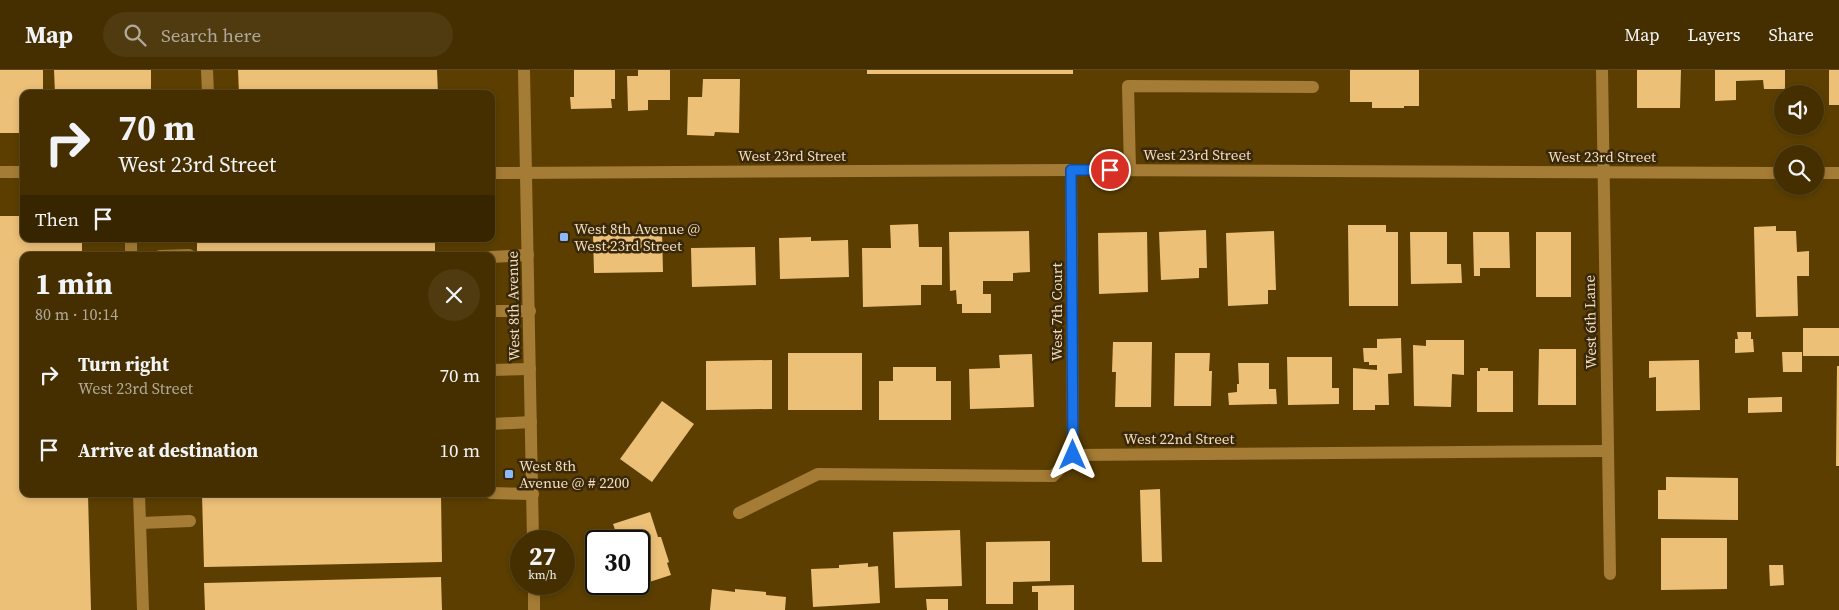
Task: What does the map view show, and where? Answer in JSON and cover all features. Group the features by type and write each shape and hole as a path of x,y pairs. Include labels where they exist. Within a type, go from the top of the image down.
{"street":[{"path":"207,70 208,90"},
{"name":"West 8th Avenue","path":"524,70 533,530"},
{"name":"West 6th Lane","path":"1602,70 1610,574"},
{"path":"1130,170 1128,86 1313,87"},
{"name":"West 23rd Street","path":"495,173 1071,170 1774,173"},
{"name":"West 7th Court","path":"1071,170 1073,455"},
{"path":"0,172 20,172"},
{"path":"1824,173 1839,173"},
{"path":"495,257 528,255"},
{"path":"495,311 530,311"},
{"path":"495,370 530,369"},
{"path":"495,424 532,422"},
{"name":"West 22nd Street","path":"1073,455 1608,451"},
{"path":"739,513 818,474 1053,476 1073,455"},
{"path":"495,493 533,494"},
{"path":"140,497 143,610"},
{"path":"140,523 190,521"},
{"path":"534,595 534,610"}],"building":[{"path":"0,70 43,70 43,90 20,90 20,133 0,133"},
{"path":"54,70 151,70 151,90 55,90"},
{"path":"238,70 437,70 438,90 239,90"},
{"path":"574,70 615,70 615,99 611,99 612,108 571,109 570,97 574,97"},
{"path":"638,70 670,70 670,100 648,100 648,110 628,111 627,76 638,76"},
{"path":"867,70 1073,70 1073,74 867,74"},
{"path":"1350,70 1419,70 1419,106 1372,108 1372,102 1350,102"},
{"path":"1637,70 1681,70 1680,108 1637,108"},
{"path":"1715,70 1785,70 1785,85 1774,85 1774,89 1764,89 1763,80 1736,81 1736,100 1715,101"},
{"path":"1829,70 1839,70 1839,105 1829,105"},
{"path":"703,79 740,79 739,133 715,132 714,136 687,135 688,97 702,97"},
{"path":"0,216 20,216 20,242 82,242 82,252 20,252 20,497 88,497 91,610 0,610"},
{"path":"918,224 919,247 942,247 942,285 921,285 921,305 863,307 862,248 891,248 890,225"},
{"path":"1348,225 1386,225 1386,232 1398,232 1398,306 1349,306"},
{"path":"1776,226 1776,231 1796,231 1797,252 1809,251 1809,276 1797,276 1798,316 1756,317 1754,227"},
{"path":"1206,230 1207,268 1199,268 1199,278 1161,280 1159,232"},
{"path":"1029,231 1030,272 1013,273 1013,281 983,281 983,294 991,294 991,313 962,313 962,304 957,304 956,290 950,291 949,232"},
{"path":"1274,231 1276,290 1268,290 1268,304 1228,306 1226,233"},
{"path":"662,232 663,272 594,273 593,235"},
{"path":"1147,232 1148,292 1099,294 1098,233"},
{"path":"1410,232 1447,232 1447,264 1461,264 1462,283 1411,284"},
{"path":"1473,232 1509,232 1510,268 1480,268 1480,276 1474,276"},
{"path":"1536,232 1571,232 1571,297 1536,297"},
{"path":"811,237 811,241 848,240 849,277 780,279 779,238"},
{"path":"197,242 435,242 435,252 197,252"},
{"path":"755,247 756,285 692,287 691,248"},
{"path":"1803,328 1839,328 1839,356 1803,356"},
{"path":"1737,332 1751,332 1754,352 1735,353 1735,339 1738,339"},
{"path":"1401,338 1402,373 1388,374 1389,405 1375,405 1375,410 1353,410 1353,368 1377,370 1377,365 1369,365 1369,362 1364,362 1363,348 1377,348 1377,339"},
{"path":"1426,340 1464,340 1464,375 1452,374 1451,407 1414,406 1413,345 1426,346"},
{"path":"1113,342 1152,342 1151,407 1115,407 1116,372 1112,372"},
{"path":"1539,349 1576,349 1576,405 1538,405"},
{"path":"1782,352 1802,352 1802,372 1783,372"},
{"path":"788,353 862,353 862,410 788,410"},
{"path":"1175,353 1210,353 1209,371 1212,371 1211,406 1174,406"},
{"path":"1032,354 1034,407 970,409 969,369 1000,368 999,355"},
{"path":"1287,357 1332,357 1332,388 1339,388 1339,404 1288,405"},
{"path":"772,360 772,409 706,410 706,361"},
{"path":"1699,360 1700,410 1656,411 1656,377 1649,378 1649,361"},
{"path":"1238,363 1269,363 1269,389 1276,389 1277,404 1229,405 1228,393 1237,392 1237,384 1239,384"},
{"path":"1837,366 1839,366 1839,466 1836,466"},
{"path":"893,367 936,367 936,381 951,381 951,420 879,420 879,381 893,381"},
{"path":"1480,368 1488,368 1488,371 1513,371 1513,412 1477,412 1477,371 1480,371"},
{"path":"1782,397 1782,412 1748,413 1748,398"},
{"path":"662,401 694,424 652,482 620,459"},
{"path":"1666,477 1738,478 1738,520 1658,519 1658,490 1666,490"},
{"path":"1160,489 1162,562 1142,562 1140,490"},
{"path":"202,497 441,497 442,562 204,567"},
{"path":"650,512 658,537 661,537 671,575 650,582 650,530 615,530 613,524"},
{"path":"960,530 962,586 895,588 893,532"},
{"path":"1661,538 1727,538 1727,589 1661,590"},
{"path":"1050,541 1050,581 1013,582 1013,604 986,604 986,542"},
{"path":"868,563 868,567 878,566 880,603 813,607 811,569 839,568 839,565"},
{"path":"1769,565 1783,565 1784,585 1770,586"},
{"path":"441,577 442,610 205,610 204,583"},
{"path":"1074,585 1074,610 1038,610 1038,592 1032,592 1032,586"},
{"path":"712,589 735,592 735,589 766,592 766,595 786,597 785,610 710,610"},
{"path":"926,599 948,599 948,610 927,610"}],"place":[{"name":"West 8th Avenue @ West 23rd Street","path":"564,237"},
{"name":"West 8th Avenue @ # 2200","path":"509,474"}],"route":[{"path":"1073,455 1071,170 1110,170"}]}
